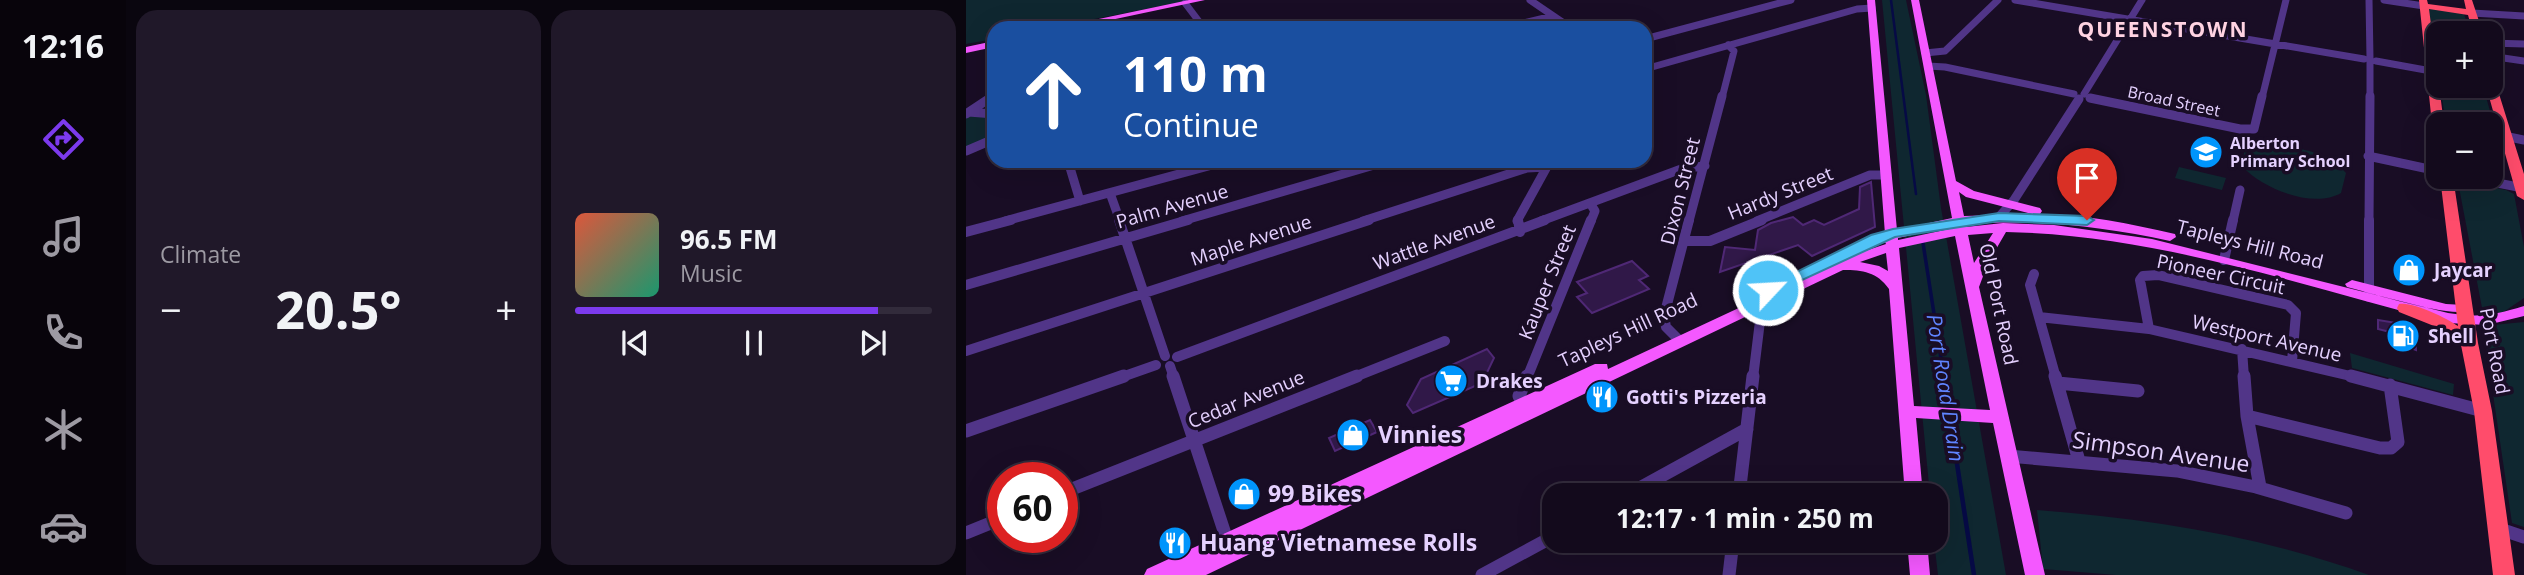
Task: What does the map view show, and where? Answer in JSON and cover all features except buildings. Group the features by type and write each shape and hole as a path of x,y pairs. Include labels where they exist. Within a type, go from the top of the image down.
{"highway":[{"path":"2468,0 2474,21"},
{"path":"2426,21 2423,3 2472,13"},
{"path":"2496,98 2523,192"},
{"name":"Port Road","path":"2448,189 2469,343 2483,411 2504,575"},
{"path":"2405,308 2445,324 2469,343"}],"main road":[{"name":"Old Port Road","path":"1915,0 1959,226 1974,284 2035,575"},
{"path":"1097,21 1204,1"},
{"path":"1108,21 1186,4"},
{"path":"1871,4 1913,483"},
{"path":"966,48 987,44"},
{"path":"1952,183 1964,192 2052,217"},
{"name":"Tapleys Hill Road","path":"1154,575 1230,548 1750,303 1876,238 1893,239 1959,226 2052,217 2119,225 2369,293 2446,308 2465,315"},
{"path":"1974,284 2001,222"},
{"name":"Tapleys Hill Road","path":"2001,222 2111,234 2225,255"},
{"name":"Tapleys Hill Road","path":"1750,303 1839,266 1893,239"},
{"path":"1839,266 1859,265 1877,270 1890,280 1896,290"},
{"name":"Tapleys Hill Road","path":"2369,293 2405,308 2505,320 2524,312"},
{"path":"1907,411 2000,416"},
{"name":"Tapleys Hill Road","path":"1186,575 1230,548"},
{"path":"1918,553 1920,575"}],"street":[{"path":"1530,0 1560,21"},
{"path":"1652,37 1791,0"},
{"path":"1925,52 1945,51 1998,0"},
{"path":"2015,0 2426,69"},
{"path":"2001,222 2009,204 2014,201 2142,0"},
{"path":"2275,44 2286,0"},
{"path":"2369,0 2369,293"},
{"path":"2384,0 2423,3"},
{"path":"1186,4 1199,21"},
{"path":"1652,67 1871,4"},
{"path":"2472,13 2524,16"},
{"path":"1532,21 1553,16"},
{"path":"2503,43 2524,44"},
{"name":"Broad Street","path":"1928,66 1945,67 2251,130 2256,128 2275,44"},
{"name":"Dixon Street","path":"1676,338 1664,323 1734,51 1728,46"},
{"path":"2503,58 2524,61"},
{"path":"967,113 987,100"},
{"path":"967,113 987,114"},
{"path":"2503,136 2524,140"},
{"path":"966,150 987,142"},
{"path":"2368,156 2426,168"},
{"name":"Wattle Avenue","path":"966,431 1593,207 1684,168 1705,166"},
{"path":"1070,168 1080,201"},
{"path":"966,232 1201,168"},
{"name":"Palm Avenue","path":"966,285 1364,168"},
{"name":"Maple Avenue","path":"966,351 1531,168"},
{"path":"1520,232 1517,221 1546,168"},
{"name":"Hardy Street","path":"1686,241 1710,240 1870,175 1887,175"},
{"path":"2503,187 2523,192"},
{"path":"2225,255 2240,190"},
{"path":"1110,193 1230,548"},
{"name":"Kauper Street","path":"1525,409 1519,396 1593,207"},
{"path":"2034,274 2030,285 2079,461"},
{"name":"Pioneer Circuit","path":"2148,329 2140,280 2143,276 2158,275 2288,305 2296,313 2292,361"},
{"path":"1740,483 1761,313 1750,303"},
{"name":"Westport Avenue","path":"2039,317 2148,329 2390,384 2483,411"},
{"name":"Cedar Avenue","path":"1078,487 1445,341"},
{"path":"2242,349 2248,416 2260,487"},
{"path":"2058,383 2138,391"},
{"path":"2248,416 2391,449 2398,442 2390,384"},
{"path":"1649,483 1747,429"},
{"name":"Simpson Avenue","path":"2008,456 2200,475 2260,487 2346,513"},
{"path":"966,533 987,524"},
{"path":"2497,528 2524,537"},
{"path":"1482,575 1542,542"},
{"path":"1729,575 1732,553"}],"shaded area":[{"path":"966,0 1192,0 1084,21 987,21 987,40 966,44"},
{"path":"1882,0 1906,0 1926,95 1941,208 2006,575 1938,575 1935,553 1948,553 1948,483 1929,483"},
{"path":"2428,8 2464,14 2466,21 2430,21"},
{"path":"2442,98 2486,98 2490,112 2444,112"},
{"path":"987,116 987,139 966,148 966,117"},
{"path":"2272,145 2302,149 2331,160 2346,173 2341,193 2317,199 2303,198 2263,183 2243,167 2244,152"},
{"path":"2179,167 2226,178 2222,190 2175,178"},
{"path":"2459,189 2501,189 2514,194 2524,247 2524,298 2502,313 2483,313"},
{"path":"2524,322 2524,527 2512,523 2483,326"},
{"path":"2350,353 2454,384 2453,395 2352,368"},
{"path":"2037,510 2122,518 2205,531 2288,550 2369,575 2116,575 2043,569"}],"waterway":[{"name":"Port Road Drain","path":"1891,0 1916,194"},
{"name":"Port Road Drain","path":"1923,243 1944,378"},
{"name":"Port Road Drain","path":"1944,376 1949,410"},
{"name":"Port Road Drain","path":"1950,418 1974,575"}],"place":[{"name":"Alberton Primary School","path":"2206,152"},
{"name":"Jaycar","path":"2409,270"},
{"name":"Shell","path":"2403,336"},
{"name":"Drakes","path":"1451,381"},
{"name":"Gotti's Pizzeria","path":"1602,397"},
{"name":"Vinnies","path":"1353,435"},
{"name":"99 Bikes","path":"1244,494"},
{"name":"Huang Vietnamese Rolls","path":"1175,543"}],"district":[{"name":"QUEENSTOWN","path":"2163,30"}],"route":[{"path":"1768,290 1876,238 1893,233 1958,221 1999,217 2087,220"}]}
